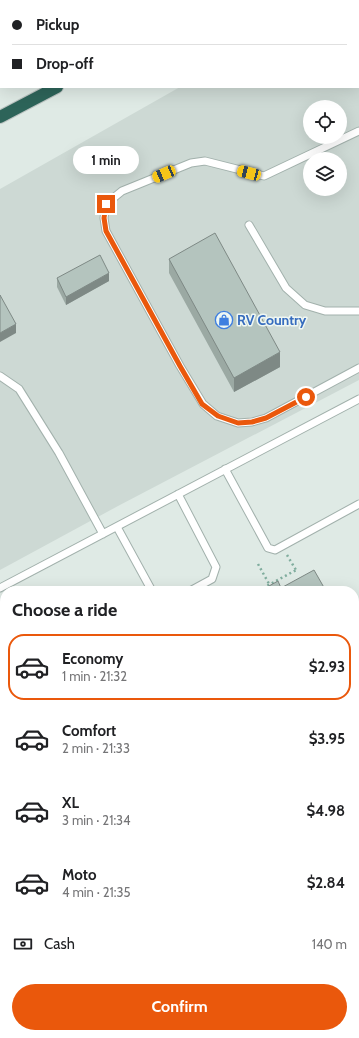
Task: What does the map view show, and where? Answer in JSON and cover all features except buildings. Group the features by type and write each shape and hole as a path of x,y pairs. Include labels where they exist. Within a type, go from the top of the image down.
{"highway":[{"path":"0,117 55,88"}],"lane":[{"path":"359,131 264,176 205,161 191,163 122,191 106,204 104,218 106,231 180,366 202,404 218,416 238,423 252,422 266,418 359,368"},
{"path":"249,225 286,288 305,305 325,311 359,311"},
{"path":"0,376 19,389 59,453 103,534"},
{"path":"4,586 359,399"},
{"path":"225,469 268,548 275,550 359,504"},
{"path":"178,494 216,567 212,579 199,586"},
{"path":"116,527 149,586"}],"path":[{"path":"258,564 269,585 297,570 287,555"}],"shaded area":[{"path":"178,88 359,88 359,380 118,506 0,570 0,189"}],"place":[{"name":"RV Country","path":"224,320"}],"route":[{"path":"106,204 104,218 106,231 202,404 218,416 238,423 252,422 266,418 306,397"}]}
